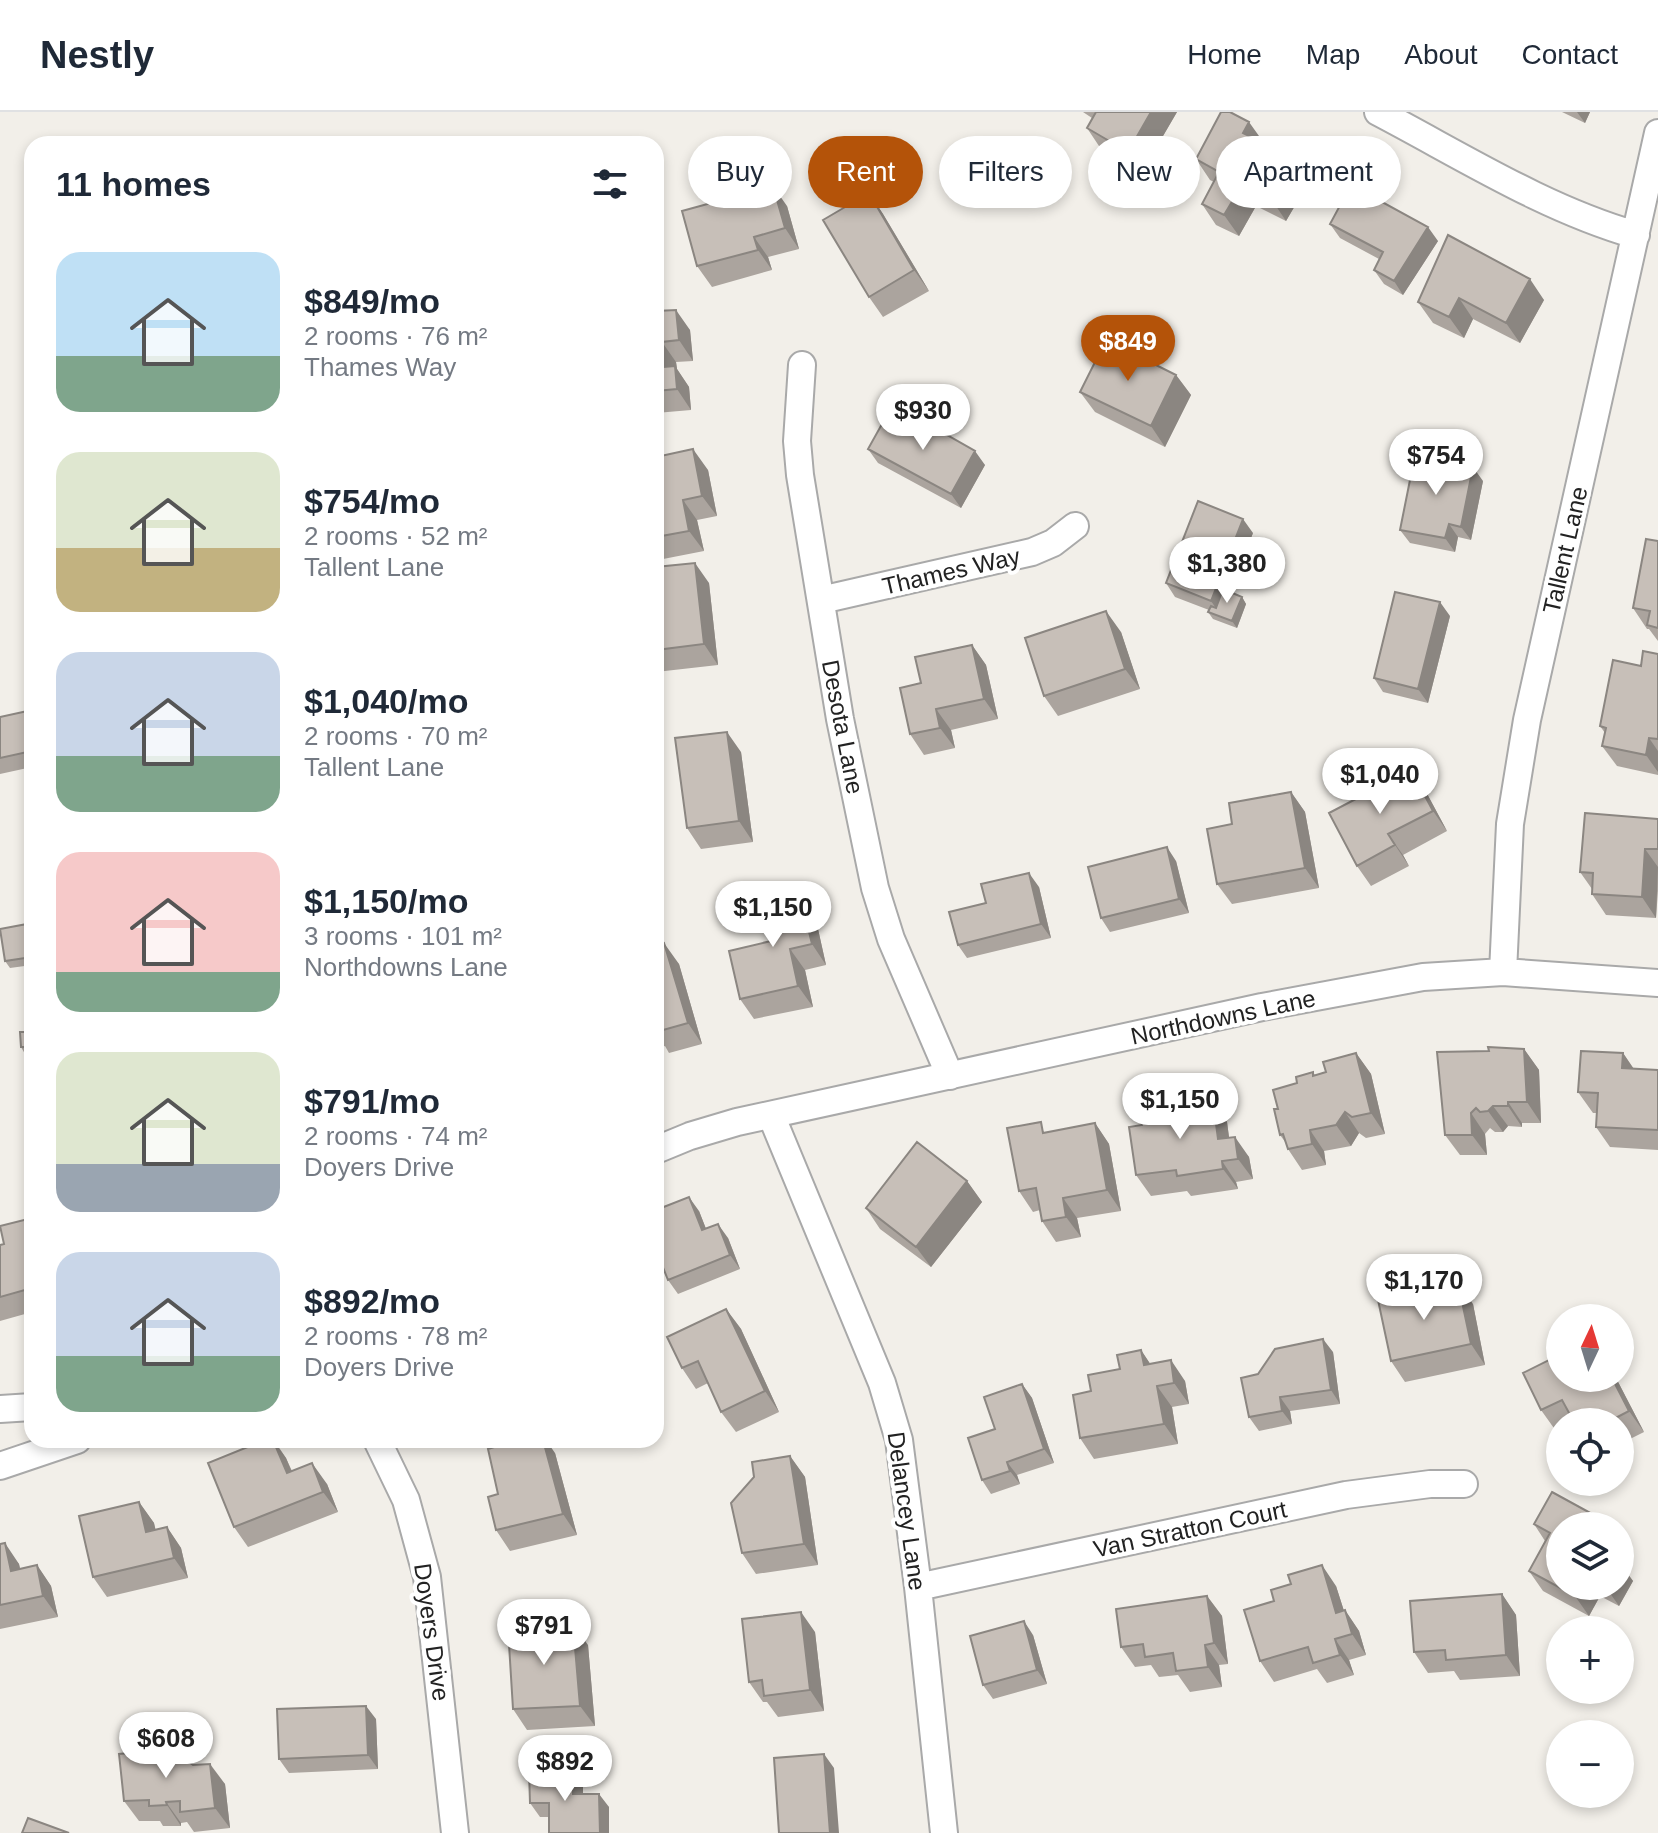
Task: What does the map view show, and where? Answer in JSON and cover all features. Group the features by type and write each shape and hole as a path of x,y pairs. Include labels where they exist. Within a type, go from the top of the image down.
{"street":[{"path":"1378,112 1563,210 1602,226 1636,235"},
{"name":"Tallent Lane","path":"1503,972 1510,824 1527,720 1658,133"},
{"name":"Desota Lane","path":"802,365 798,453 815,577 875,888 891,939 950,1076"},
{"name":"Thames Way","path":"821,600 1032,552 1053,543 1075,526"},
{"name":"Northdowns Lane","path":"664,1147 690,1136 771,1115 1262,1007 1423,977 1503,972 1658,983"},
{"name":"Delancey Lane","path":"771,1115 882,1383 899,1440 944,1833"},
{"path":"0,1409 24,1408"},
{"path":"0,1466 53,1448"},
{"name":"Doyers Drive","path":"381,1448 406,1500 427,1577 455,1833"},
{"name":"Van Stratton Court","path":"918,1587 1346,1495 1430,1484 1464,1484"}],"building":[{"path":"1096,112 1151,112 1137,136 1101,136 1087,128"},
{"path":"1221,112 1230,112 1249,122 1243,133 1249,136 1216,136 1216,170 1200,161 1200,151"},
{"path":"1216,178 1216,208 1228,208 1224,215 1202,204"},
{"path":"693,208 779,208 785,228 754,237 758,250 697,266 682,211"},
{"path":"843,208 878,208 914,270 869,297 823,220"},
{"path":"1339,208 1393,208 1428,227 1394,281 1374,270 1383,252 1330,224"},
{"path":"1448,235 1530,279 1506,323 1459,298 1449,317 1418,302"},
{"path":"676,310 679,340 664,342 664,311"},
{"path":"1106,340 1176,375 1151,426 1080,392"},
{"path":"675,366 677,389 664,390 664,367"},
{"path":"887,415 919,432 924,422 975,451 951,494 868,449"},
{"path":"693,449 702,496 683,500 689,531 664,536 664,455"},
{"path":"1415,455 1473,467 1461,527 1449,524 1445,538 1400,530"},
{"path":"1198,501 1243,519 1211,601 1166,583"},
{"path":"1646,539 1658,541 1658,628 1647,625 1650,611 1633,608"},
{"path":"695,563 704,644 664,649 664,566"},
{"path":"1223,589 1242,597 1232,621 1208,612 1211,606 1216,608"},
{"path":"1395,592 1440,602 1418,689 1374,678"},
{"path":"1106,611 1125,669 1044,696 1025,638"},
{"path":"972,645 984,699 936,709 940,728 910,734 900,688 921,683 915,657"},
{"path":"1643,651 1658,654 1658,739 1649,738 1646,755 1602,746 1606,728 1600,726 1613,660 1641,666"},
{"path":"24,712 24,753 0,758 0,717"},
{"path":"727,732 739,821 687,828 675,738"},
{"path":"1411,770 1433,811 1388,834 1395,845 1357,866 1329,813"},
{"path":"1291,792 1305,868 1217,884 1207,829 1232,824 1229,803"},
{"path":"1585,813 1658,819 1658,849 1645,849 1642,897 1592,894 1593,873 1580,872"},
{"path":"1167,847 1179,899 1101,918 1088,867"},
{"path":"1029,873 1041,924 958,945 949,912 986,903 981,884"},
{"path":"799,891 812,944 790,949 798,986 740,999 729,951 771,941 762,899"},
{"path":"24,925 24,958 5,961 0,929"},
{"path":"664,943 688,1023 664,1030"},
{"path":"20,1032 24,1032 24,1047 21,1047"},
{"path":"1488,1047 1524,1049 1527,1102 1508,1102 1508,1106 1493,1106 1488,1111 1480,1112 1476,1108 1471,1113 1472,1135 1445,1135 1437,1052 1489,1051"},
{"path":"1581,1051 1623,1053 1622,1068 1658,1070 1658,1130 1596,1127 1598,1093 1578,1092"},
{"path":"1356,1053 1371,1113 1352,1117 1345,1112 1336,1125 1310,1130 1312,1144 1288,1149 1283,1134 1280,1135 1273,1090 1297,1083 1296,1077 1326,1072 1323,1062"},
{"path":"1213,1101 1218,1139 1235,1137 1238,1159 1222,1161 1223,1169 1177,1176 1176,1170 1136,1175 1129,1127 1142,1125 1140,1111"},
{"path":"1041,1122 1043,1133 1095,1123 1107,1190 1063,1198 1066,1217 1042,1221 1036,1188 1019,1191 1007,1128"},
{"path":"917,1142 967,1181 916,1247 866,1208"},
{"path":"689,1197 702,1230 718,1224 730,1255 668,1280 664,1270 664,1207"},
{"path":"24,1220 24,1290 0,1297 0,1245 4,1244 0,1226"},
{"path":"1458,1283 1471,1344 1391,1361 1378,1300"},
{"path":"726,1309 765,1391 721,1412 698,1361 682,1368 667,1337"},
{"path":"1323,1339 1331,1390 1280,1397 1282,1411 1249,1417 1241,1378 1258,1374 1275,1349"},
{"path":"1141,1350 1144,1365 1171,1360 1174,1383 1157,1386 1164,1424 1080,1438 1073,1395 1091,1391 1088,1375 1120,1369 1117,1355"},
{"path":"1546,1362 1546,1392 1619,1392 1627,1408 1566,1408 1562,1400 1541,1410 1523,1373"},
{"path":"1022,1384 1044,1449 1007,1462 1010,1471 982,1480 968,1438 995,1429 984,1397"},
{"path":"245,1448 276,1448 287,1473 312,1463 323,1492 234,1527 208,1463"},
{"path":"545,1448 563,1514 496,1530 488,1497 498,1494 488,1449"},
{"path":"790,1456 804,1544 742,1553 731,1503 754,1477 752,1462"},
{"path":"1550,1496 1559,1496 1588,1512 1546,1512 1546,1531 1534,1524"},
{"path":"139,1502 146,1532 167,1527 174,1558 93,1577 79,1516"},
{"path":"1546,1540 1546,1580 1529,1571"},
{"path":"5,1543 11,1571 37,1565 43,1596 0,1605 0,1544"},
{"path":"1322,1565 1336,1613 1345,1610 1352,1634 1335,1639 1340,1655 1313,1663 1308,1647 1260,1661 1244,1610 1274,1601 1271,1590 1291,1584 1288,1575"},
{"path":"1502,1594 1506,1655 1446,1660 1445,1650 1414,1652 1410,1601"},
{"path":"1207,1596 1214,1643 1205,1645 1208,1667 1176,1671 1173,1653 1145,1657 1143,1644 1121,1647 1116,1609"},
{"path":"801,1612 810,1690 764,1696 762,1680 749,1682 742,1619"},
{"path":"1024,1621 1037,1670 983,1685 970,1636"},
{"path":"573,1624 580,1706 513,1709 508,1628"},
{"path":"366,1706 368,1755 279,1759 277,1709"},
{"path":"172,1749 193,1765 210,1764 215,1808 180,1812 180,1801 149,1806 149,1800 124,1801 119,1754"},
{"path":"824,1754 830,1833 779,1833 774,1758"},
{"path":"573,1770 573,1794 599,1794 600,1833 549,1833 549,1803 530,1803 529,1771"},
{"path":"28,1818 69,1833 22,1833"}]}
